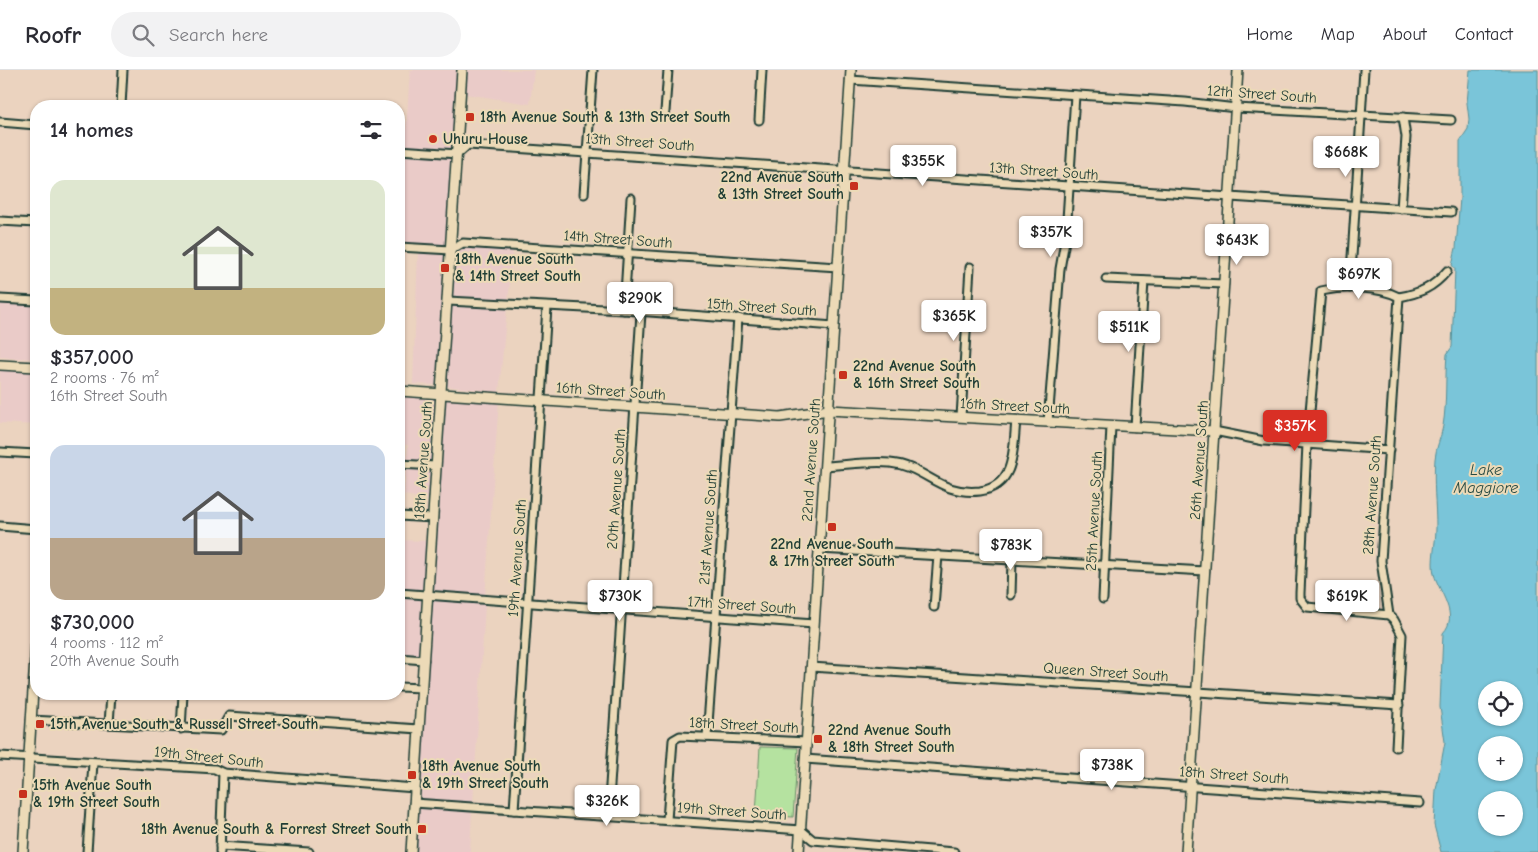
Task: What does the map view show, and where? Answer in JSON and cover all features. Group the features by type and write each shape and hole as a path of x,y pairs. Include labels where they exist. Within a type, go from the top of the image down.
{"street":[{"path":"121,100 123,70"},
{"name":"18th Avenue South","path":"411,852 462,70"},
{"path":"584,194 593,70"},
{"path":"665,112 668,70"},
{"path":"759,120 762,70"},
{"name":"22nd Avenue South","path":"799,852 851,70"},
{"name":"26th Avenue South","path":"1186,852 1238,70"},
{"path":"1350,288 1364,70"},
{"name":"12th Street South","path":"850,80 1236,108 1451,120"},
{"path":"1048,422 1060,269 1066,235 1070,187 1075,95"},
{"path":"1401,209 1406,137 1403,117"},
{"path":"0,122 30,124"},
{"name":"13th Street South","path":"405,150 458,154 468,144 1451,212"},
{"path":"624,310 631,198"},
{"path":"0,220 30,222"},
{"name":"14th Street South","path":"405,247 451,250 462,243 838,267"},
{"path":"960,417 970,268"},
{"path":"1389,615 1307,607 1300,598 1307,444 1321,291 1350,288 1391,292 1399,297 1419,293 1431,287 1447,271"},
{"path":"1106,279 1224,284"},
{"path":"1135,427 1144,281"},
{"name":"28th Avenue South","path":"1396,747 1402,635 1389,615 1381,561 1399,297"},
{"path":"0,299 30,301"},
{"name":"15th Street South","path":"448,301 624,310 641,313 738,318 834,326"},
{"name":"19th Avenue South","path":"514,810 547,307"},
{"name":"20th Avenue South","path":"608,816 641,313"},
{"name":"21st Avenue South","path":"707,737 738,318"},
{"path":"0,365 30,368"},
{"name":"16th Street South","path":"405,391 780,417 829,410 1214,431 1264,441 1389,450"},
{"path":"825,466 891,463 922,472 950,488 973,492 991,490 1006,478 1012,460 1016,420"},
{"name":"25th Avenue South","path":"1103,599 1111,426"},
{"path":"0,452 30,454"},
{"path":"405,464 436,466"},
{"path":"405,516 433,518"},
{"path":"0,526 30,528"},
{"path":"819,549 1205,571"},
{"path":"934,608 938,556"},
{"path":"1010,595 1012,560"},
{"name":"17th Street South","path":"405,594 814,624"},
{"path":"405,658 424,660"},
{"name":"Queen Street South","path":"811,667 1399,705"},
{"path":"405,687 422,688"},
{"path":"23,852 33,700"},
{"path":"109,724 111,700"},
{"path":"181,729 183,700"},
{"path":"32,720 221,730 228,716 419,729"},
{"name":"18th Street South","path":"667,820 673,740 680,736 806,742"},
{"name":"19th Street South","path":"0,756 215,769 223,773 415,788"},
{"name":"18th Street South","path":"805,759 1190,785 1420,803"},
{"path":"87,852 93,763"},
{"path":"223,773 220,849 309,852"},
{"name":"19th Street South","path":"414,803 801,830 813,840 954,852"}],"shaded area":[{"path":"410,70 459,70 454,150 405,147"},
{"path":"466,70 534,70 530,104 466,94 462,133"},
{"path":"405,153 454,157 448,246 405,244"},
{"path":"464,246 513,249 508,302 452,298 455,251"},
{"path":"418,251 447,253 438,385 413,384"},
{"path":"0,302 30,304 30,359 0,357"},
{"path":"451,305 507,308 499,392 445,386"},
{"path":"0,364 30,366 30,425 0,423"},
{"path":"438,392 433,463 407,461 408,445 405,445 405,394"},
{"path":"445,393 499,399 485,597 432,593"},
{"path":"406,468 432,469 431,500 405,495"},
{"path":"405,540 428,541 425,592 405,590"},
{"path":"405,597 424,599 420,656 405,655"},
{"path":"432,599 485,604 473,804 420,800"},
{"path":"419,807 472,810 470,852 416,852"}],"green space":[{"path":"760,747 798,748 793,817 756,815"}],"water":[{"name":"Lake Maggiore","path":"1470,70 1538,70 1538,852 1441,852 1434,825 1436,790 1445,742 1440,707 1443,633 1448,626 1449,611 1433,569 1436,528 1434,468 1444,417 1447,354 1452,347 1455,269 1452,265 1456,248 1460,198 1460,141 1468,129 1467,103"}],"place":[{"name":"18th Avenue South & 13th Street South","path":"470,117"},
{"name":"Uhuru House","path":"433,139"},
{"name":"22nd Avenue South & 13th Street South","path":"854,186"},
{"name":"18th Avenue South & 14th Street South","path":"445,268"},
{"name":"22nd Avenue South & 16th Street South","path":"843,375"},
{"name":"22nd Avenue South & 17th Street South","path":"832,527"},
{"name":"15th Avenue South & Russell Street South","path":"40,724"},
{"name":"22nd Avenue South & 18th Street South","path":"818,739"},
{"name":"18th Avenue South & 19th Street South","path":"412,775"},
{"name":"15th Avenue South & 19th Street South","path":"23,794"},
{"name":"18th Avenue South & Forrest Street South","path":"422,829"}]}
